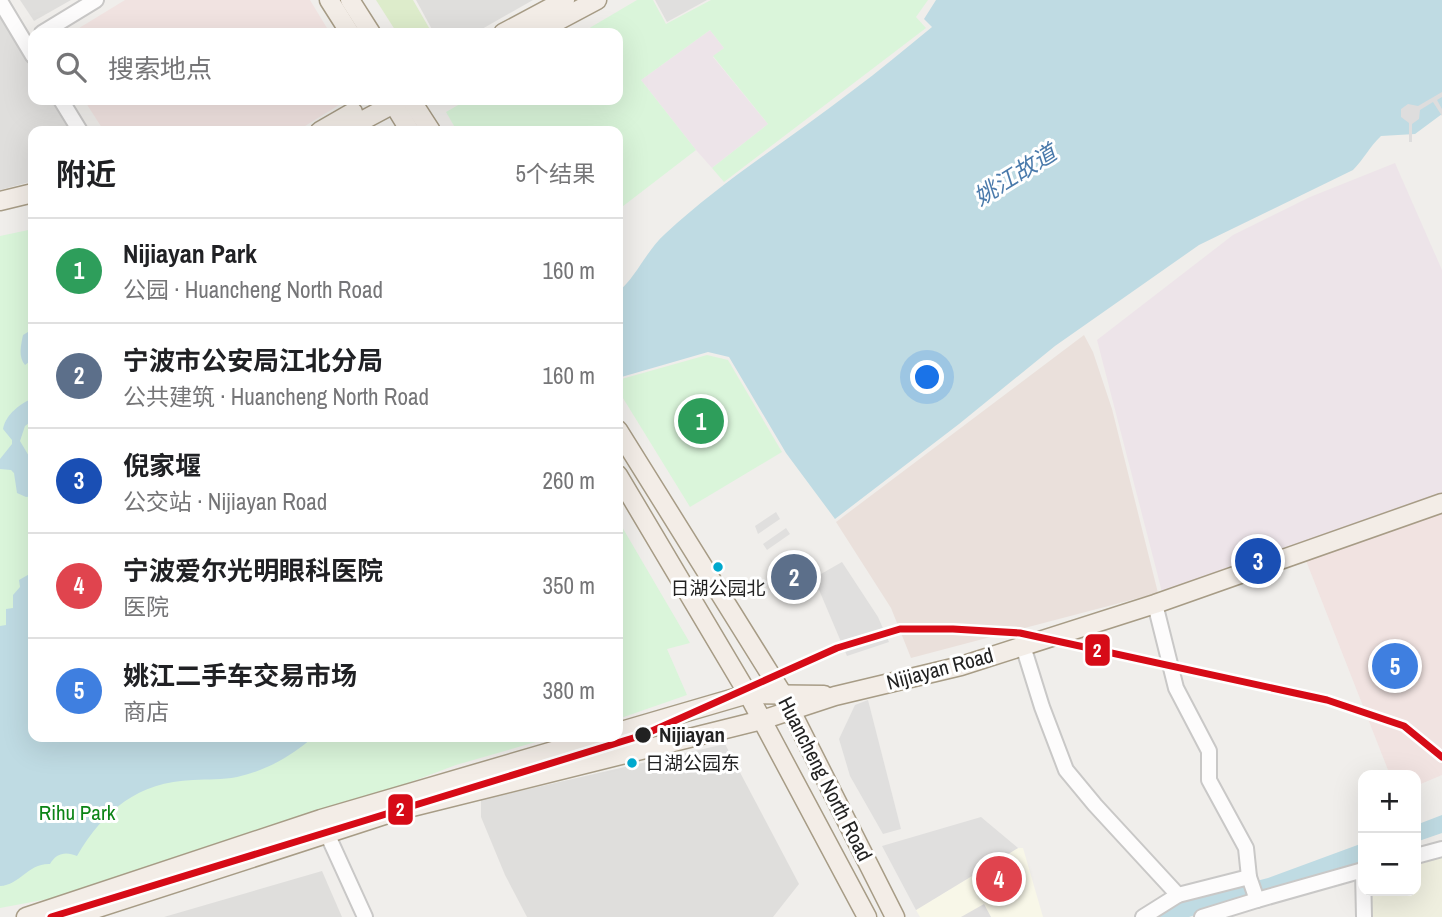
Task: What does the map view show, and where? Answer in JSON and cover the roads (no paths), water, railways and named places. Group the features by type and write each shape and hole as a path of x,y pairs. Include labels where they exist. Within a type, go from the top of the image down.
{"main road":[{"path":"329,0 347,28"},
{"path":"350,0 368,28"},
{"path":"512,28 565,0"},
{"path":"545,28 597,0"},
{"path":"329,126 365,105"},
{"path":"352,126 388,105"},
{"path":"397,105 408,126"},
{"path":"414,105 428,126"},
{"path":"0,201 28,194"},
{"name":"Huancheng North Road","path":"623,438 782,693 895,917"},
{"name":"Huancheng North Road","path":"623,483 748,694 867,917"},
{"name":"Nijiayan Road","path":"835,696 961,666 1155,604 1442,503"},
{"path":"623,731 748,694 835,696"},
{"path":"70,917 323,826 762,720 835,696"},
{"path":"26,917 585,742"}],"street":[{"path":"50,28 96,0"},
{"path":"0,1 28,42"},
{"path":"64,105 77,126"},
{"path":"701,613 724,600"},
{"path":"1155,604 1176,688 1209,751 1209,780 1246,848 1249,877 1257,900"},
{"path":"1023,646 1066,770 1178,895"},
{"path":"323,826 365,917"},
{"path":"1421,855 1442,849"},
{"path":"1202,917 1358,871"},
{"path":"1143,917 1178,895 1249,877"},
{"path":"1364,896 1364,917"}],"water":[{"name":"姚江故道","path":"936,0 1442,0 1442,114 1415,134 1381,136 1353,170 1199,245 1055,346 835,519 786,453 729,357 708,352 623,377 623,287 658,241 687,214 829,109 932,27 924,19"},
{"path":"28,332 28,363 25,365 21,355 23,335"},
{"path":"28,401 28,424 20,441 28,455 26,497 17,493 14,473 0,469 0,459 12,444 3,429 10,414"},
{"path":"28,575 28,742 306,742 278,762 258,771 226,779 173,782 139,793 111,812 77,856 62,854 55,857 50,864 36,867 13,882 0,886 0,626 6,625 6,609 13,608 13,595 20,587 19,580"},
{"path":"1442,815 1442,833 1421,840 1421,823"},
{"path":"1358,845 1358,863 1189,917 1150,917 1187,899 1268,878"}],"place":[{"name":"Nijiayan Park","path":"701,421"},
{"name":"倪家堰","path":"1258,561"},
{"name":"日湖公园北","path":"718,567"},
{"name":"宁波市公安局江北分局","path":"794,577"},
{"name":"姚江二手车交易市场","path":"1395,666"},
{"name":"Nijiayan","path":"643,735"},
{"name":"日湖公园东","path":"632,763"},
{"name":"宁波爱尔光明眼科医院","path":"999,879"}],"park label":[{"name":"Rihu Park","path":"77,813"}]}
